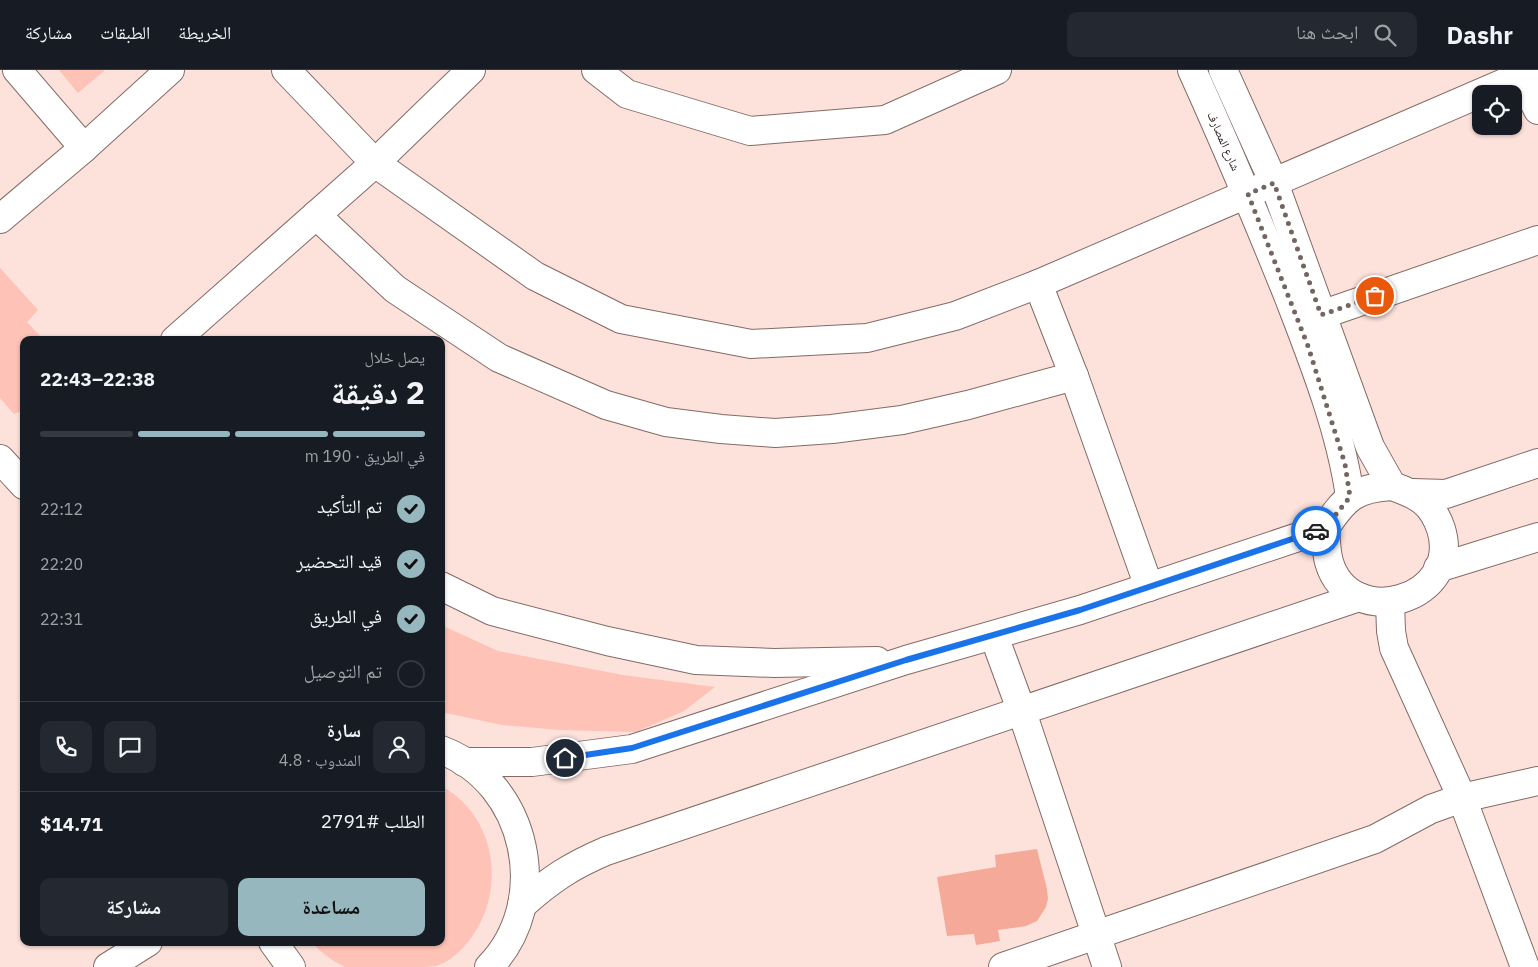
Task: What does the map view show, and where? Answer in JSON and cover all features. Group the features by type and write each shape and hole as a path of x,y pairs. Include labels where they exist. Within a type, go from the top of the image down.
{"street":[{"path":"17,70 84,148"},
{"path":"0,219 84,148 170,70"},
{"path":"286,70 375,163 534,276 621,319 751,344 867,338 955,316 1038,284 1527,73 1538,110"},
{"path":"180,336 375,163 471,70"},
{"path":"596,70 627,94 750,131 885,120 997,70"},
{"name":"شارع المصارف","path":"1192,70 1248,194 1308,346 1345,464 1350,497"},
{"path":"1223,70 1274,183 1370,447 1403,490 1427,504 1437,518 1442,534 1443,551 1438,568 1430,581 1418,592 1405,599 1390,602 1374,602 1359,597 1346,588 1336,577 1329,564 1325,528"},
{"path":"316,215 395,289 499,358 606,405 666,422 775,433 832,429 902,420 968,405 1074,376"},
{"path":"1321,315 1538,240"},
{"path":"1038,284 1074,376 1149,587"},
{"path":"0,459 20,477"},
{"path":"453,756 532,762 632,748 906,660 994,636 1149,587 1325,528 1350,497 1370,488 1446,494 1538,463"},
{"path":"1438,568 1538,537"},
{"path":"445,588 492,611 607,642 696,660 774,663 906,660"},
{"path":"522,905 547,882 576,864 606,851 1359,597"},
{"path":"1390,602 1391,631 1394,648 1462,798 1525,967"},
{"path":"994,636 1022,712 1106,967"},
{"path":"453,756 495,789 516,824 522,844 525,864 525,885 522,905 511,937 491,966"},
{"path":"1002,967 1375,839 1431,809 1462,798 1538,781"},
{"path":"108,967 142,946"},
{"path":"276,946 291,967"}],"shaded area":[{"path":"59,70 105,70 78,93"},
{"path":"0,268 38,310 27,322 40,336 20,336 20,412 14,414 0,398"},
{"path":"445,627 498,651 623,675 715,687 684,711 636,732 560,730 502,725 445,713"},
{"path":"445,789 460,799 474,815 484,834 490,855 492,876 489,898 482,919 471,938 456,955 436,966 345,967 323,953 316,946 445,946"}],"building":[{"path":"1037,849 1048,899 1046,907 1037,921 1026,926 998,930 1000,941 976,945 974,934 947,936 937,877 996,867 995,855"}],"way so far":[{"path":"1316,531 1325,528 1350,497 1345,464 1308,346 1248,194 1274,183 1321,315 1375,296"}],"route":[{"path":"565,758 632,748 906,660 936,653 1080,610 1316,531"}]}
